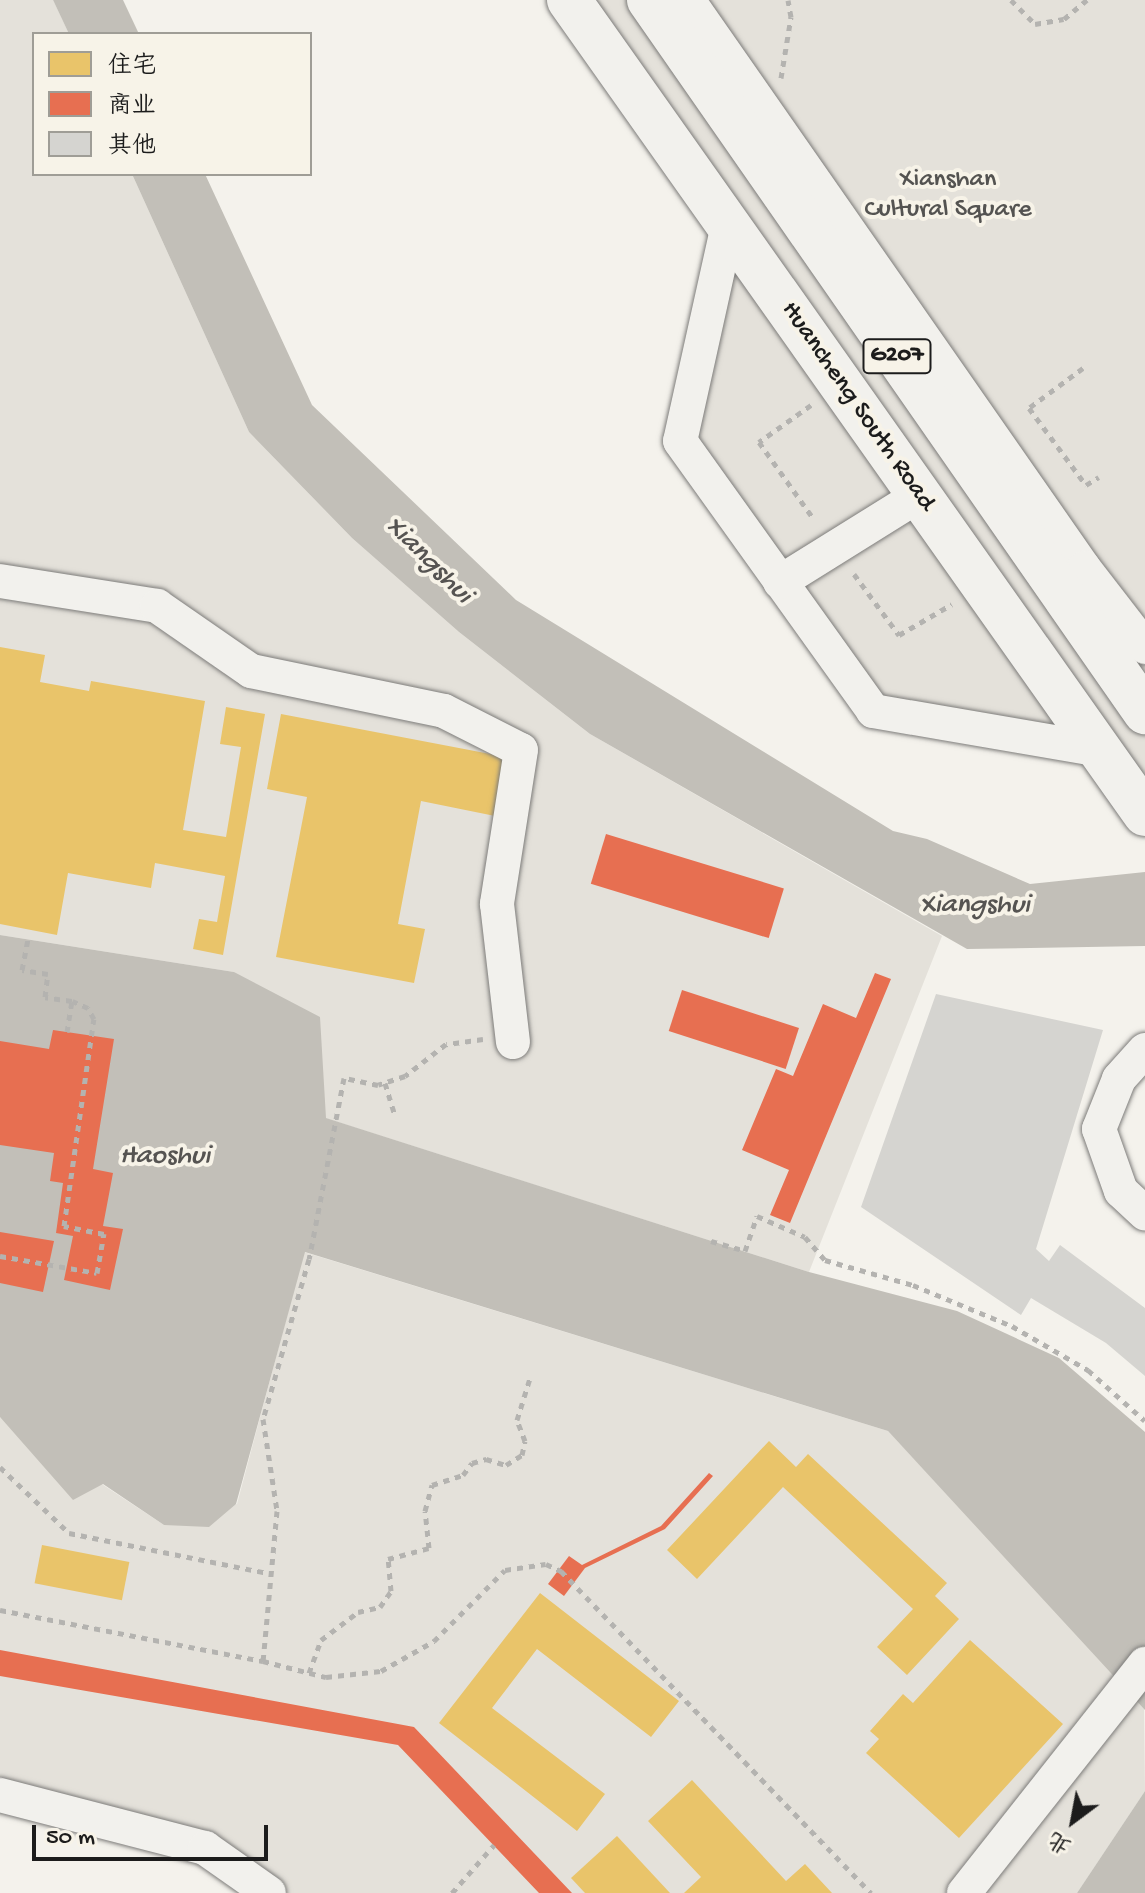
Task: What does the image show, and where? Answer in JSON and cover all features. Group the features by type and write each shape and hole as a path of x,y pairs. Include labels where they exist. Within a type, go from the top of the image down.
{"highway":[{"name":"Huancheng South Road","path":"569,0 1136,801"},
{"name":"G207","path":"649,0 1145,712"}],"street":[{"path":"688,0 1084,568 1145,647"},
{"path":"728,225 680,441 780,582 873,711 1101,750"},
{"path":"780,582 920,495"},
{"path":"0,581 157,606 251,671 444,711 521,750 497,904 513,1042"},
{"path":"1145,1050 1119,1079 1099,1129 1121,1191 1145,1213"},
{"path":"964,1893 1123,1696 1145,1664"},
{"path":"0,1795 205,1848 269,1893"}],"path":[{"path":"772,124 791,17 788,0"},
{"path":"1011,0 1035,24 1064,19 1087,0"},
{"path":"1083,368 1029,408 1086,485 1099,477"},
{"path":"813,518 759,442 841,384"},
{"path":"851,570 899,635 984,585"},
{"path":"0,1256 97,1273 104,1234 64,1226 94,1019 88,1008 72,1001 45,997 48,974 22,970 28,939"},
{"path":"67,1032 72,1001"},
{"path":"263,1661 277,1511 263,1419 309,1259 344,1078 385,1083 405,1076 446,1044 513,1042"},
{"path":"385,1083 395,1115"},
{"path":"711,1241 745,1251 757,1216 805,1237 825,1260 913,1285 1012,1326 1088,1370 1145,1421"},
{"path":"309,1673 329,1633 358,1612 380,1607 391,1591 388,1559 429,1548 425,1511 432,1485 463,1475 472,1463 486,1459 506,1465 522,1455 525,1441 517,1420 530,1378"},
{"path":"0,1467 69,1533 272,1574"},
{"path":"0,1610 263,1661 326,1677 381,1671 434,1641 505,1570 546,1564 561,1571 871,1893"},
{"path":"452,1893 494,1845"}],"green space":[{"path":"0,0 53,0 68,32 32,32 32,176 133,176 249,432 352,538 459,632 590,734 942,936 809,1272 325,1118 234,972 0,935"},
{"name":"Xianshan Cultural Square","path":"569,0 1145,0 1145,814 1101,750 873,711 680,441 728,225"},
{"path":"304,1252 888,1431 1144,1705 1145,1791 1077,1893 269,1893 205,1848 0,1807 0,1417 164,1525 237,1504"}],"water":[{"path":"53,0 123,0 138,32 68,32"},
{"name":"Xiangshui","path":"133,176 206,176 312,405 516,600 893,831 927,839 1030,884 1145,872 1145,946 967,949 590,734 459,632 352,538 249,432"},
{"name":"Haoshui","path":"0,935 234,972 320,1017 326,1118 809,1272 957,1311 1059,1358 1145,1432 1145,1710 888,1431 305,1252 236,1504 209,1527 164,1525 103,1484 73,1500 0,1417"},
{"path":"1145,1791 1145,1893 1077,1893"}],"building: 住宅":[{"path":"0,647 45,655 40,682 89,691 91,681 205,701 183,830 226,837 241,747 220,744 226,707 265,714 223,955 193,949 199,919 217,922 225,876 155,863 151,888 68,873 57,935 0,924"},
{"path":"281,714 506,757 495,816 421,801 398,924 425,929 414,983 276,957 307,797 267,789"},
{"path":"769,1441 796,1467 808,1454 947,1583 935,1596 959,1619 907,1675 877,1647 913,1609 783,1487 697,1579 667,1550"},
{"path":"42,1545 129,1562 122,1600 35,1583"},
{"path":"540,1593 679,1701 651,1737 537,1649 492,1708 605,1794 577,1831 439,1723"},
{"path":"970,1640 1063,1724 959,1838 866,1753 879,1739 870,1731 903,1694 913,1703"},
{"path":"692,1780 786,1881 805,1864 832,1893 684,1893 701,1877 648,1821"},
{"path":"617,1836 670,1893 585,1893 571,1878"}],"building: 商业":[{"path":"606,834 784,888 769,938 591,884"},
{"path":"875,973 891,979 790,1223 770,1215 789,1170 742,1150 776,1069 793,1076 823,1004 856,1018"},
{"path":"682,990 799,1028 786,1069 669,1031"},
{"path":"53,1030 114,1039 93,1169 113,1173 103,1226 123,1229 110,1290 64,1280 73,1236 56,1233 63,1183 50,1181 54,1153 0,1145 0,1041 49,1049"},
{"path":"0,1232 54,1241 43,1292 0,1283"},
{"path":"709,1473 713,1476 665,1529 585,1568 564,1596 548,1584 569,1556 582,1565 661,1526"},
{"path":"0,1650 414,1727 572,1893 539,1893 398,1745 0,1676"}],"building: 其他":[{"path":"936,994 1103,1030 1036,1249 1049,1261 1060,1245 1145,1308 1145,1376 1106,1343 1031,1298 1021,1315 861,1207"}]}
